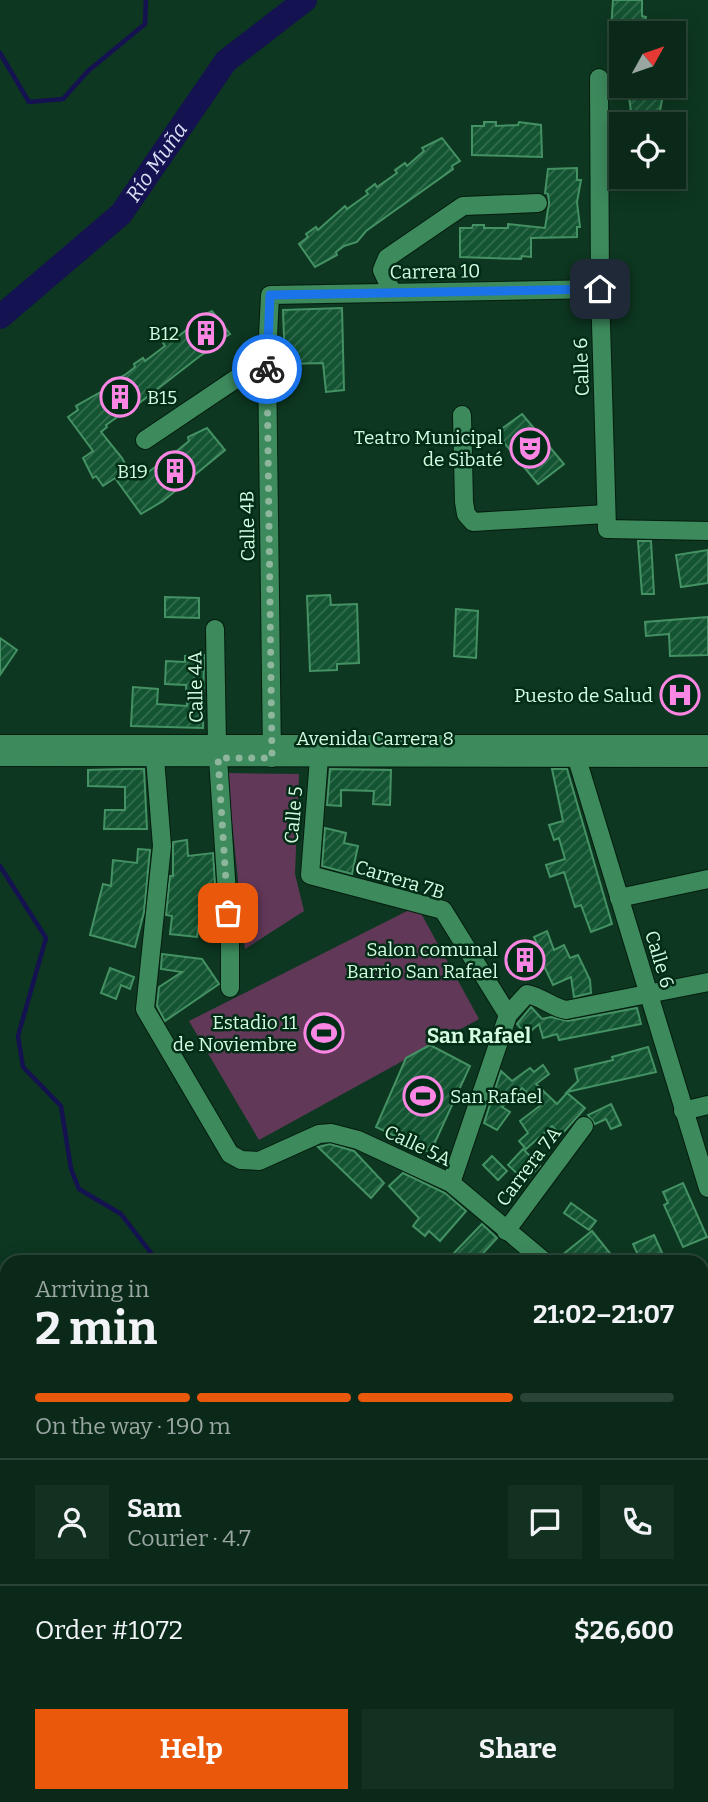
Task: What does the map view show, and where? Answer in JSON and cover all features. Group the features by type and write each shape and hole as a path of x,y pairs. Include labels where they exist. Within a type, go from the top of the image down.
{"street":[{"name":"Calle 6","path":"599,78 600,289 607,521"},
{"path":"392,292 382,270 387,258 463,206 475,203 538,203"},
{"name":"Carrera 10","path":"270,295 600,289"},
{"name":"Calle 4B","path":"270,295 267,358 272,751"},
{"path":"145,440 267,358"},
{"path":"462,415 464,502 466,514 473,522 607,521 708,531"},
{"name":"Calle 4A","path":"215,629 217,751"},
{"name":"Avenida Carrera 8","path":"0,744 217,751 574,751 708,758"},
{"name":"Avenida Carrera 8","path":"272,751 319,758 574,751 708,744"},
{"path":"217,751 230,939 230,988"},
{"name":"Avenida Carrera 8","path":"0,757 155,758 217,751"},
{"name":"Calle 6","path":"574,751 708,1188"},
{"name":"Calle 5A","path":"155,758 162,846 145,1009 230,1154 242,1160 259,1161 318,1134 331,1133 358,1140 451,1183 535,1255"},
{"name":"Calle 5","path":"310,874 319,758"},
{"name":"Carrera 7B","path":"310,874 443,911 508,1015"},
{"path":"619,898 708,878"},
{"path":"451,1183 508,1015 527,993 553,1007 566,1010 708,982"},
{"path":"683,1111 708,1105"},
{"name":"Carrera 7A","path":"506,1231 584,1126"}],"shaded area":[{"path":"227,773 299,774 295,874 304,911 245,949"},
{"name":"Estadio 11 de Noviembre","path":"417,906 479,1019 259,1140 189,1021"}],"building":[{"path":"613,0 642,0 642,16 646,17 645,21 612,21"},
{"path":"629,98 662,98 660,111 631,112"},
{"path":"484,122 496,122 496,126 518,125 519,122 541,125 542,157 472,155 472,126 484,126"},
{"path":"442,138 460,161 452,166 453,169 366,231 357,242 344,246 336,252 337,255 315,267 299,244 308,237 306,234 316,227 318,230 345,206 347,209 368,194 366,191 375,184 377,187 397,173 395,170 405,163 407,166 424,151 422,148"},
{"path":"577,168 577,180 581,180 577,202 580,227 577,227 577,237 531,238 531,257 522,256 521,259 460,257 460,228 484,225 484,228 508,228 508,224 545,228 549,203 548,194 545,193 548,169"},
{"path":"342,308 344,390 326,392 323,363 285,364 283,310"},
{"path":"212,311 230,334 222,339 223,342 106,425 101,432 122,458 133,479 141,473 143,476 162,462 160,458 170,452 172,455 189,441 188,437 207,428 225,450 163,501 141,514 115,478 103,486 96,476 93,478 83,458 93,451 68,417 78,410 76,406 106,389 105,385 125,375 143,358 145,361 165,346 163,343 172,336 175,339 194,324 192,321"},
{"name":"Teatro Municipal de Sibaté","path":"522,414 564,464 538,484 496,433"},
{"path":"638,541 651,541 654,594 642,594"},
{"path":"708,550 708,583 681,587 676,555"},
{"path":"330,595 331,605 357,604 359,663 337,664 337,670 310,671 307,596"},
{"path":"165,597 199,598 199,618 165,617"},
{"path":"456,609 478,611 476,658 454,656"},
{"path":"708,617 708,655 670,656 669,634 646,636 645,622"},
{"path":"0,638 17,650 0,675"},
{"path":"204,655 203,728 131,726 133,687 158,689 157,704 187,706 186,685 165,684 166,661 185,662 185,656"},
{"path":"144,769 147,829 104,829 105,810 125,810 125,787 88,786 88,770"},
{"path":"330,769 391,770 390,805 373,804 374,791 341,790 341,806 327,805"},
{"path":"552,769 567,769 612,924 591,932 581,905 575,907 564,872 550,877 546,865 565,859 559,838 554,840 549,825 563,821"},
{"path":"325,828 346,833 344,843 358,846 352,874 322,866"},
{"path":"187,840 188,856 213,853 217,915 200,916 197,937 170,934 172,916 166,915 170,876 173,876 173,842"},
{"path":"138,849 150,850 144,912 135,947 90,935 103,884 111,886 113,860 137,863"},
{"path":"547,931 554,950 564,945 570,958 578,955 590,980 591,993 574,997 571,977 553,985 545,968 518,975 512,951 537,944 534,937"},
{"path":"162,954 202,959 219,984 165,1021 157,1006 159,987 182,972 161,969"},
{"path":"110,968 134,977 130,989 121,985 116,999 101,993"},
{"path":"531,1007 542,1019 551,1017 568,1021 637,1008 641,1024 559,1040 557,1034 543,1038 539,1024 526,1035 517,1024"},
{"name":"San Rafael","path":"430,1045 470,1066 431,1151 427,1151 376,1127 406,1058"},
{"path":"648,1047 656,1072 567,1092 578,1081 575,1069 613,1060 612,1057"},
{"path":"543,1065 549,1074 536,1084 557,1104 567,1093 585,1108 561,1135 552,1126 526,1149 519,1141 528,1133 520,1121 541,1105 522,1088 502,1107 510,1112 497,1130 484,1123 501,1071 512,1081 530,1068 534,1072"},
{"path":"611,1104 621,1125 611,1129 606,1119 595,1124 588,1115"},
{"path":"330,1144 354,1151 384,1183 371,1198 318,1147"},
{"path":"523,1149 540,1166 525,1181 508,1165"},
{"path":"492,1156 507,1171 498,1180 483,1165"},
{"path":"403,1173 445,1193 466,1211 440,1241 429,1231 425,1236 413,1226 419,1218 389,1186"},
{"path":"683,1183 707,1237 683,1247 664,1205 668,1203 663,1192"},
{"path":"571,1203 596,1221 589,1230 564,1213"},
{"path":"482,1224 497,1238 481,1255 453,1254"},
{"path":"592,1231 611,1255 562,1255"},
{"path":"654,1235 663,1255 638,1255 633,1244"}],"waterway":[{"path":"0,53 29,102 63,99 88,71 145,24 146,0"},
{"name":"Río Muña","path":"0,317 121,214 226,61 305,0"},
{"path":"0,866 46,938 18,1036 23,1067 61,1106 71,1169 79,1189 121,1214 153,1255"}],"way so far":[{"path":"228,913 218,758 272,758 267,369"}],"place":[{"name":"B12","path":"206,333"},
{"name":"B15","path":"120,397"},
{"name":"Teatro Municipal de Sibaté","path":"530,448"},
{"name":"B19","path":"175,471"},
{"name":"Puesto de Salud","path":"680,695"},
{"name":"Salon comunal Barrio San Rafael","path":"525,960"},
{"name":"Estadio 11 de Noviembre","path":"324,1033"},
{"name":"San Rafael","path":"423,1096"}],"district":[{"name":"San Rafael","path":"479,1036"}],"route":[{"path":"267,369 270,295 600,289"}]}
